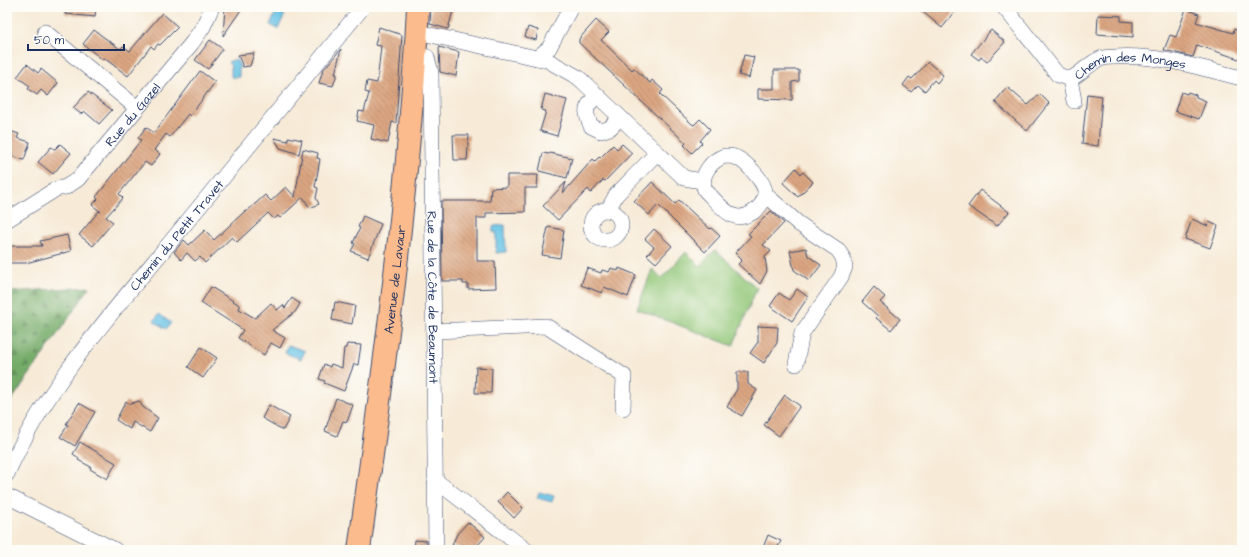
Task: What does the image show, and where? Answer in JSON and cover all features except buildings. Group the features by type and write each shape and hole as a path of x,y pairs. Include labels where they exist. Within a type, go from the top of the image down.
{"main road":[{"name":"Avenue de Lavaur","path":"359,550 391,313 416,55 418,7"}],"street":[{"name":"Rue du Gazel","path":"7,220 34,203 78,179 192,43 203,27 212,7"},
{"name":"Chemin du Petit Travet","path":"7,474 25,438 40,413 89,341 363,7"},
{"path":"537,58 549,48 571,7"},
{"name":"Chemin des Monges","path":"1004,7 1058,74 1070,79 1080,74 1089,64 1102,58 1140,56 1185,64 1242,78"},
{"path":"45,32 137,108"},
{"path":"417,32 547,60 579,78 684,178 702,181"},
{"name":"Rue de la Côte de Beaumont","path":"416,55 427,57 431,73 436,550"},
{"path":"1070,79 1074,101"},
{"path":"597,95 588,105 586,115 591,126 601,131 610,128 620,118"},
{"path":"608,210 616,195 657,153"},
{"path":"766,194 763,200 746,217 738,218 731,215 705,190 702,181 706,172 720,158 732,156 737,158 761,180 766,194 799,224 838,250 843,258 845,267 841,277 802,333 796,364"},
{"path":"434,331 546,326 624,376 623,408"},
{"path":"435,480 526,550"},
{"path":"7,496 115,550"}],"green space":[{"path":"715,250 757,288 733,346 637,309 652,269 662,278 686,252 700,266"},
{"path":"90,287 7,407 7,292"}],"water":[{"path":"278,8 286,12 278,29 270,25"},
{"path":"236,59 239,65 239,77 231,77 231,66 228,62"},
{"path":"505,225 506,252 496,253 496,232 493,232 493,226"},
{"path":"159,314 171,323 166,329 154,321"},
{"path":"288,345 305,351 301,359 285,353"},
{"path":"539,492 554,496 552,502 537,498"}]}
